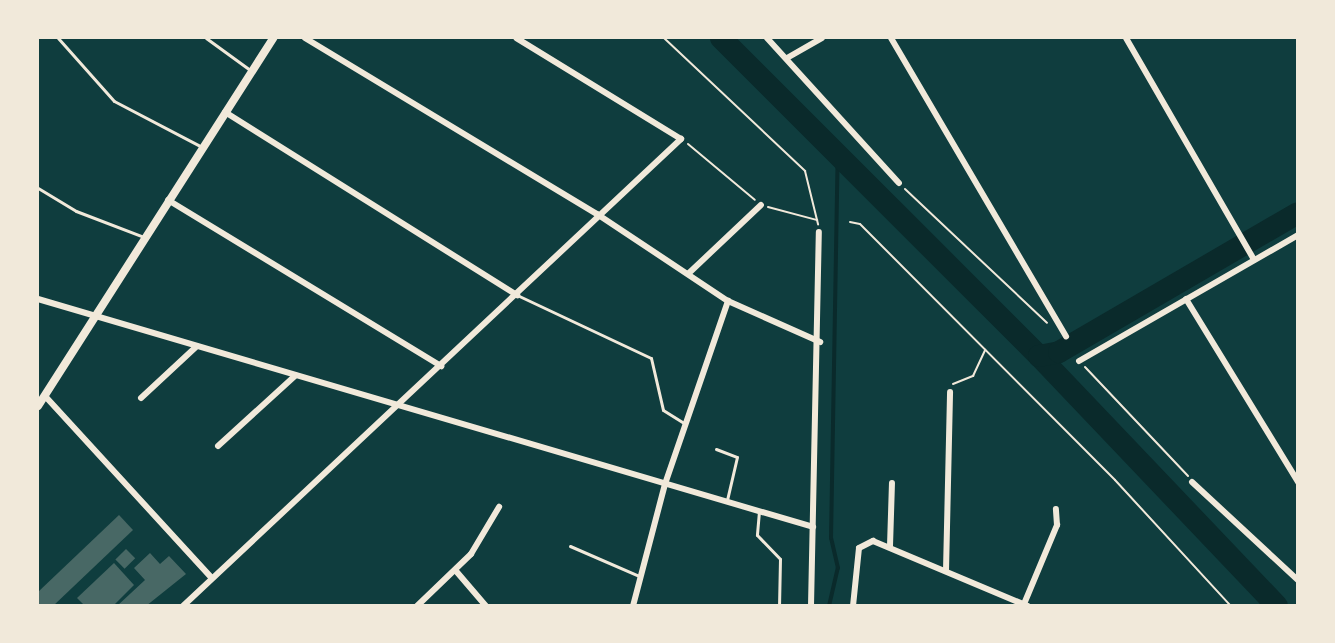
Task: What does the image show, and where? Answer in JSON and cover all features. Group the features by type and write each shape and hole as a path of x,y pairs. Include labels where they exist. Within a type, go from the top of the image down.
{"main road":[{"path":"38,406 92,316 273,38"}],"street":[{"path":"305,38 597,214 728,301 820,342"},
{"path":"183,606 517,295 597,214 681,139 516,38"},
{"path":"767,38 898,183"},
{"path":"787,58 822,38"},
{"path":"891,38 1066,336"},
{"path":"1126,38 1254,260"},
{"path":"225,112 517,295"},
{"path":"168,200 441,366"},
{"path":"689,273 761,205"},
{"path":"811,606 820,342 819,232"},
{"path":"1079,361 1298,235"},
{"path":"38,299 813,527"},
{"path":"1186,299 1298,483"},
{"path":"633,606 665,484 728,301"},
{"path":"141,398 197,346"},
{"path":"218,446 296,375"},
{"path":"946,571 950,392"},
{"path":"45,396 212,578"},
{"path":"1192,482 1298,580"},
{"path":"890,546 892,483"},
{"path":"417,606 456,571 499,507"},
{"path":"853,606 857,559 864,542 890,546 1026,605 1057,525 1056,509"},
{"path":"456,571 486,606"}],"lane":[{"path":"58,38 114,101 202,147"},
{"path":"206,38 251,70"},
{"path":"38,188 76,211 144,237"},
{"path":"517,295 651,358 663,410 686,423"},
{"path":"716,449 737,458 726,502"},
{"path":"759,512 757,535 780,559 779,606"},
{"path":"570,546 641,577"}],"path":[{"path":"664,38 804,171 814,198 819,232"},
{"path":"681,139 761,205 817,220"},
{"path":"898,183 1050,325"},
{"path":"850,222 860,224 985,349 1231,606"},
{"path":"950,392 952,384 973,376 985,349"},
{"path":"1079,361 1192,482"}],"building":[{"path":"119,515 133,530 53,606 38,606 38,592"},
{"path":"126,549 135,558 125,569 115,560"},
{"path":"150,553 160,564 169,556 186,574 146,606 117,606 145,580 134,568"},
{"path":"114,563 134,585 113,606 85,606 77,598"}],"waterway":[{"path":"721,38 1039,356 1277,606"},
{"path":"829,606 838,568 831,538 838,154"},
{"path":"1039,356 1059,352 1298,213"}]}
